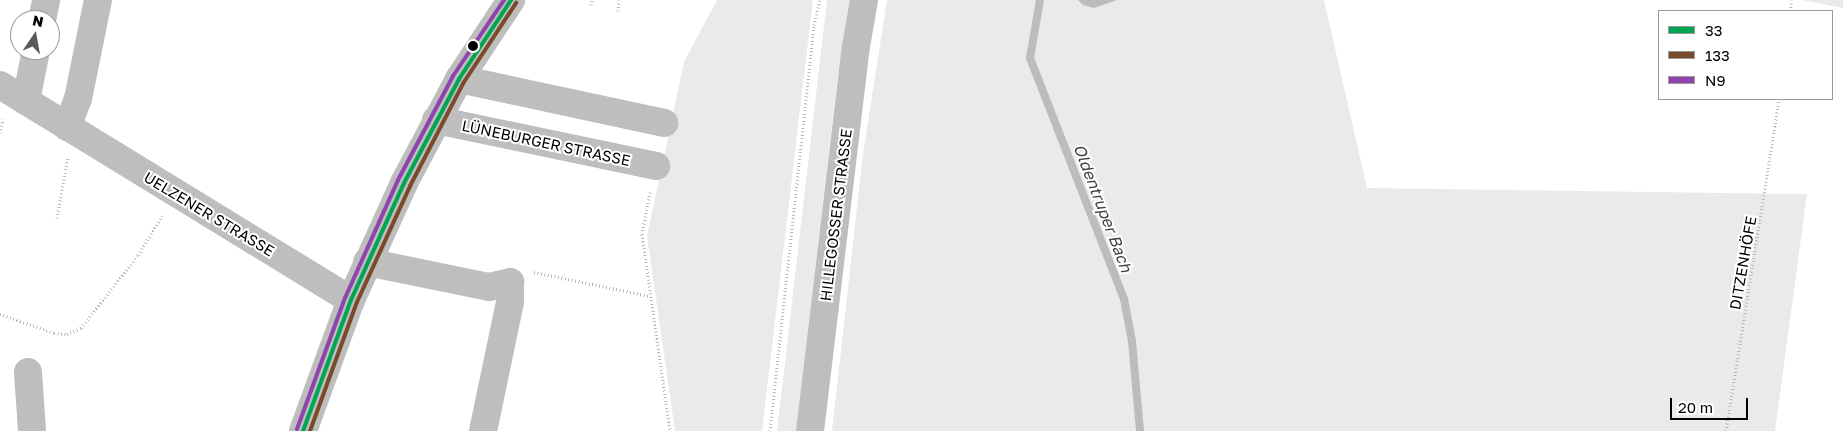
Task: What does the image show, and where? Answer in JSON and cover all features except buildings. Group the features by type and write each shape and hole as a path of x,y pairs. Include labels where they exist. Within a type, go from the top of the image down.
{"street":[{"path":"70,129 98,0"},
{"name":"LÜNEBURGER STRASSE","path":"303,431 351,300 367,262 436,120 459,79 511,0"},
{"name":"HILLEGOSSER STRASSE","path":"810,431 854,57 864,0"},
{"path":"26,101 34,60"},
{"path":"459,79 664,123"},
{"name":"UELZENER STRASSE","path":"0,85 351,300"},
{"name":"LÜNEBURGER STRASSE","path":"436,120 656,166"},
{"path":"367,262 489,287 510,282 510,302 483,431"},
{"path":"28,372 32,431"}],"path":[{"path":"591,5 592,0"},
{"path":"618,11 620,0"},
{"path":"770,431 814,25 820,0"},
{"name":"DITZENHÖFE","path":"1726,431 1779,100"},
{"path":"57,218 70,129"},
{"path":"656,166 642,234 670,431"},
{"path":"0,314 54,334 67,334 81,328 138,255 176,194"},
{"path":"510,282 526,270 650,296"}],"shaded area":[{"path":"717,0 813,0 762,431 675,431 647,236 684,62"},
{"path":"827,0 851,0 837,81 796,431 777,431"},
{"path":"887,0 1324,0 1367,188 1807,194 1775,431 832,431 863,154"},
{"path":"1078,0 1117,0 1094,8 1083,5"},
{"path":"1802,0 1843,0 1843,8 1807,1"}],"waterway":[{"name":"Oldentruper Bach","path":"1040,0 1030,58 1124,299 1132,341 1140,431"}],"transit line":[{"name":"N9","path":"297,429 345,298 398,180 453,76 504,0"},
{"name":"33","path":"303,431 351,300 404,183 459,79 511,0"},
{"name":"133","path":"310,431 357,302 410,186 464,82 516,3"}]}
